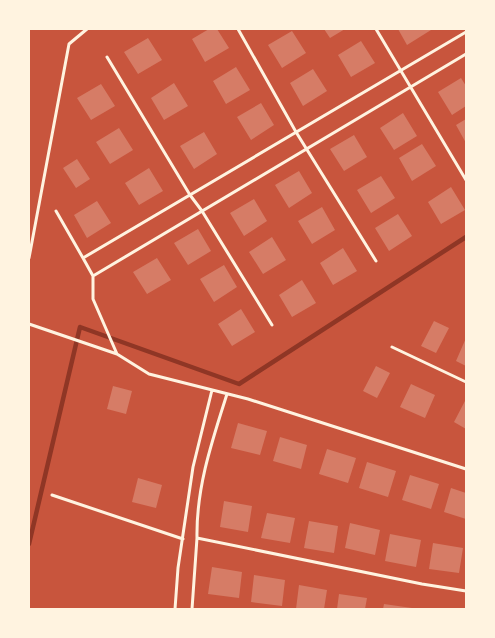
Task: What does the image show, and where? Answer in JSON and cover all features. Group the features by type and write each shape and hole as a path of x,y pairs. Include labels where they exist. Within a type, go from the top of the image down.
{"lane":[{"path":"29,258 69,44 87,29"},
{"path":"238,29 296,132 376,261"},
{"path":"376,29 466,180"},
{"path":"83,258 466,32"},
{"path":"93,276 466,54"},
{"path":"107,57 190,195 202,211 272,324"},
{"path":"56,211 93,276 93,299 117,354"},
{"path":"29,324 117,354 149,374 248,399 466,469"},
{"path":"392,347 466,382"},
{"path":"175,609 193,467 212,390"},
{"path":"192,609 197,522 206,463 227,394"},
{"path":"52,495 183,539"},
{"path":"197,538 422,584 466,591"}],"building":[{"path":"209,29 217,29 229,48 205,62 192,39"},
{"path":"324,29 345,29 330,38"},
{"path":"398,29 430,29 431,30 407,45"},
{"path":"292,31 306,53 282,68 268,45"},
{"path":"148,38 162,60 138,74 124,52"},
{"path":"361,41 375,63 351,77 338,55"},
{"path":"236,67 250,90 226,104 213,81"},
{"path":"313,69 327,91 303,106 290,83"},
{"path":"461,78 466,86 466,106 452,115 438,92"},
{"path":"174,83 188,106 164,120 151,98"},
{"path":"101,84 115,106 91,120 77,98"},
{"path":"261,103 274,125 251,140 237,117"},
{"path":"403,113 417,136 394,150 380,128"},
{"path":"466,119 466,143 456,125"},
{"path":"119,128 133,150 110,164 96,142"},
{"path":"204,132 217,154 194,169 180,146"},
{"path":"354,135 367,157 344,171 330,149"},
{"path":"422,144 436,166 412,181 399,158"},
{"path":"77,159 90,179 76,188 63,168"},
{"path":"149,168 163,191 139,205 125,183"},
{"path":"299,171 312,193 289,208 275,185"},
{"path":"381,176 395,198 371,213 357,190"},
{"path":"451,187 465,210 441,224 428,202"},
{"path":"254,199 267,221 244,236 230,213"},
{"path":"97,201 111,223 87,238 74,215"},
{"path":"322,207 335,230 312,244 298,221"},
{"path":"398,214 412,236 389,251 375,228"},
{"path":"198,229 211,251 188,265 174,243"},
{"path":"272,237 286,260 263,274 249,252"},
{"path":"343,248 357,271 333,285 320,263"},
{"path":"157,258 171,280 147,294 133,272"},
{"path":"224,265 237,287 214,302 200,279"},
{"path":"302,280 316,303 292,317 279,295"},
{"path":"241,309 255,332 232,346 218,324"},
{"path":"434,321 449,328 436,353 421,346"},
{"path":"466,338 466,366 456,361"},
{"path":"376,366 390,373 377,398 363,391"},
{"path":"411,384 435,395 425,418 400,407"},
{"path":"113,386 132,391 126,414 107,409"},
{"path":"466,399 466,429 454,422"},
{"path":"238,423 267,431 260,455 231,448"},
{"path":"280,437 307,445 301,469 273,461"},
{"path":"327,449 356,458 348,483 319,474"},
{"path":"367,462 396,471 388,497 359,488"},
{"path":"410,475 439,484 431,509 402,500"},
{"path":"138,478 162,485 156,508 132,502"},
{"path":"451,488 466,493 466,519 444,512"},
{"path":"224,501 252,506 248,532 220,527"},
{"path":"267,513 295,518 290,543 261,538"},
{"path":"309,521 338,526 334,553 304,548"},
{"path":"350,523 380,530 375,555 345,548"},
{"path":"390,534 421,540 416,567 385,561"},
{"path":"433,543 463,548 459,573 429,569"},
{"path":"212,567 242,572 239,598 208,594"},
{"path":"254,575 285,580 282,606 251,602"},
{"path":"299,585 327,590 324,609 296,609"},
{"path":"339,594 367,598 365,609 337,609"},
{"path":"384,604 412,608 412,609 383,609"}],"waterway":[{"path":"29,544 80,327 239,384 466,237"}]}
